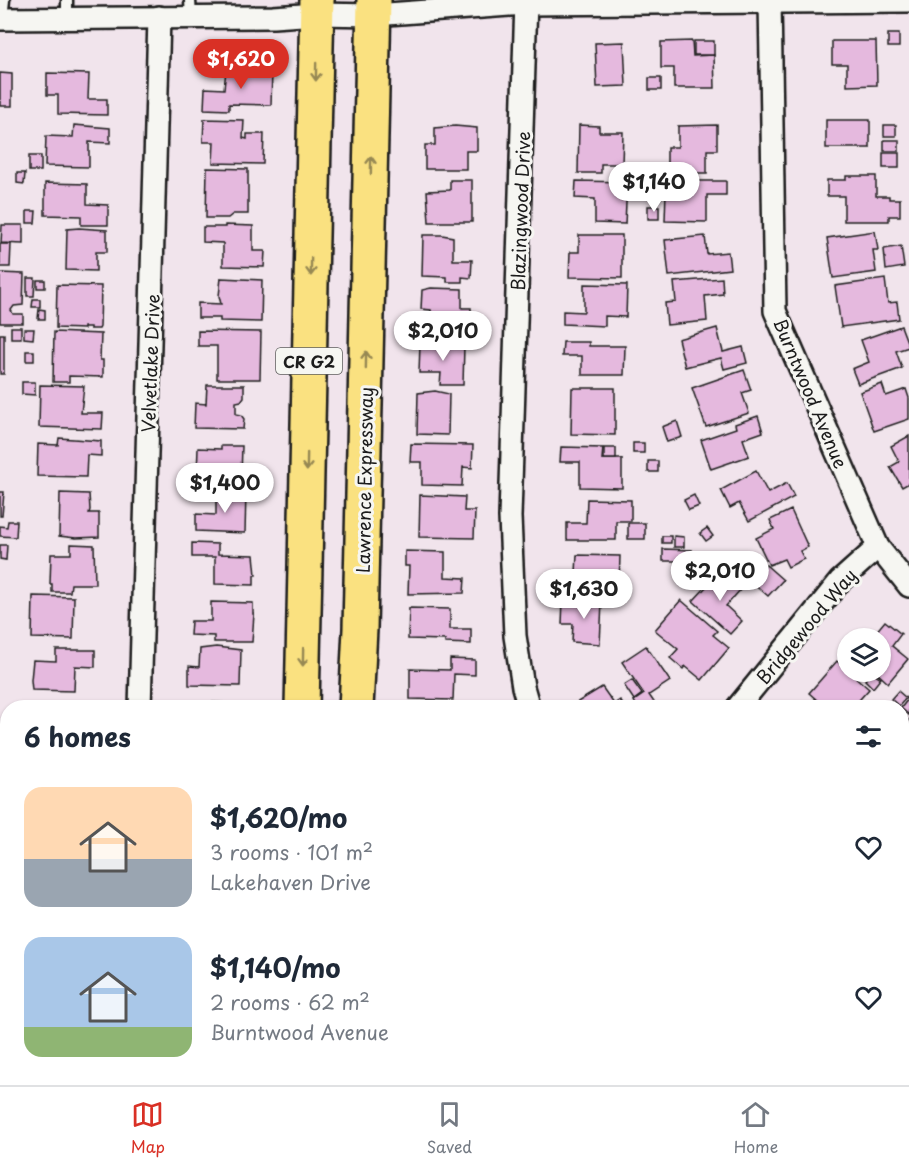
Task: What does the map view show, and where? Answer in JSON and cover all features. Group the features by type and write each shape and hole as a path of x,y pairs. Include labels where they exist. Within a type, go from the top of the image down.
{"highway":[{"name":"CR G2","path":"302,700 317,7"},
{"name":"Lawrence Expressway","path":"356,700 374,7"}],"street":[{"name":"Burntwood Avenue","path":"770,1 775,311 878,547 909,586"},
{"path":"2,13 68,9 159,17 191,9 273,17 317,7 526,2 909,1"},
{"name":"Blazingwood Drive","path":"526,2 510,518 515,636 527,700"},
{"name":"Velvetlake Drive","path":"140,700 159,17"},
{"name":"Bridgewood Way","path":"744,700 840,581 878,547"}],"building":[{"path":"888,34 899,34 899,47 888,47"},
{"path":"692,41 693,56 714,55 715,88 674,88 674,68 661,68 661,42"},
{"path":"694,41 714,41 714,55 694,55"},
{"path":"832,41 876,41 877,85 847,86 847,64 832,64"},
{"path":"624,42 626,86 597,87 595,43"},
{"path":"226,70 272,71 271,105 229,104 229,110 204,109 205,88 224,89"},
{"path":"0,73 12,74 12,106 0,106"},
{"path":"47,73 89,74 88,99 107,99 107,115 58,114 58,95 47,95"},
{"path":"649,78 661,78 661,90 649,90"},
{"path":"204,119 244,120 243,138 247,139 247,134 264,134 263,164 213,163 214,142 203,142"},
{"path":"826,120 870,120 870,148 826,148"},
{"path":"74,125 110,128 110,143 89,142 89,167 45,166 46,136 73,137"},
{"path":"579,125 599,126 599,132 623,132 622,164 601,164 601,173 578,173"},
{"path":"717,125 717,150 707,150 707,173 678,173 678,168 667,168 667,147 678,147 678,126"},
{"path":"884,125 896,125 896,136 884,136"},
{"path":"455,126 477,128 477,151 466,151 466,169 425,169 425,145 435,145 435,128"},
{"path":"884,140 899,140 899,151 884,151"},
{"path":"883,153 899,153 899,168 883,168"},
{"path":"29,156 41,156 41,171 29,171"},
{"path":"207,168 248,169 248,214 233,214 228,218 206,218"},
{"path":"17,173 25,173 24,184 17,183"},
{"path":"846,176 876,176 876,196 900,199 900,216 889,216 889,221 844,221 844,196 827,196 827,180 846,180"},
{"path":"450,180 472,180 472,222 429,222 427,191 450,190"},
{"path":"576,181 627,182 625,224 595,223 595,199 575,198"},
{"path":"681,181 726,181 726,195 707,195 707,222 665,221 666,191 681,191"},
{"path":"45,183 87,184 87,204 108,205 108,225 81,225 81,216 45,215"},
{"path":"648,206 659,206 659,219 648,219"},
{"path":"27,211 36,211 35,223 27,223"},
{"path":"2,225 23,225 23,244 1,243"},
{"path":"225,225 253,226 253,251 265,251 264,267 223,266 223,243 203,242 203,227 225,227"},
{"path":"67,229 107,230 107,252 96,252 96,271 66,270"},
{"path":"875,231 878,250 873,250 876,272 833,278 827,238"},
{"path":"423,235 453,237 453,260 472,260 471,278 462,277 462,282 447,282 447,277 422,276"},
{"path":"579,235 622,235 622,278 569,277 570,252 579,252"},
{"path":"705,236 707,254 728,252 730,269 669,276 665,240"},
{"path":"0,244 11,244 10,267 0,267"},
{"path":"901,246 904,267 886,270 884,249"},
{"path":"0,273 24,274 23,305 14,306 11,310 13,314 23,314 23,323 0,323"},
{"path":"27,278 35,278 34,296 27,296"},
{"path":"221,278 262,280 261,322 198,318 198,303 221,304 219,296"},
{"path":"722,278 723,294 705,296 707,321 667,325 665,303 676,302 674,282"},
{"path":"885,279 888,303 897,302 899,319 841,327 835,286"},
{"path":"37,280 45,280 45,288 37,288"},
{"path":"584,284 627,285 626,317 605,316 605,326 563,324 563,311 584,312"},
{"path":"57,285 101,286 99,329 56,328"},
{"path":"462,289 462,308 471,308 471,337 405,335 406,321 431,321 431,310 421,309 422,290"},
{"path":"33,299 40,299 40,307 32,307"},
{"path":"39,309 45,310 45,319 38,319"},
{"path":"901,326 909,347 896,351 902,368 858,384 852,369 869,362 861,340"},
{"path":"11,327 21,327 21,338 11,338"},
{"path":"717,328 723,352 743,347 747,363 724,369 721,358 685,367 678,339"},
{"path":"24,329 34,329 33,339 24,338"},
{"path":"198,331 261,332 260,379 217,379 217,346 198,346"},
{"path":"54,332 101,334 100,360 103,360 103,377 69,376 69,382 53,382"},
{"path":"0,334 4,334 4,374 0,374"},
{"path":"563,342 589,342 589,346 625,346 624,375 582,375 582,356 562,356"},
{"path":"420,344 464,345 463,385 440,385 441,373 419,373"},
{"path":"26,351 34,351 34,361 26,361"},
{"path":"744,370 751,390 742,393 749,413 706,427 692,388"},
{"path":"22,382 35,382 35,395 22,394"},
{"path":"882,384 886,396 906,389 909,398 909,419 874,431 860,392"},
{"path":"40,385 84,386 81,413 103,413 102,429 39,427"},
{"path":"207,385 244,385 244,397 241,401 236,402 236,414 241,415 244,419 243,429 194,428 195,403 206,404"},
{"path":"572,388 615,388 615,435 571,434"},
{"path":"435,391 449,394 448,435 417,434 418,393"},
{"path":"758,416 763,432 743,439 749,456 711,469 701,440 736,428 735,424"},
{"path":"677,421 682,437 667,442 662,427"},
{"path":"909,436 909,483 902,487 890,467 899,462 891,446"},
{"path":"59,438 101,441 101,456 87,455 86,477 37,476 38,444 58,445"},
{"path":"633,443 644,443 644,453 633,453"},
{"path":"411,444 473,445 472,468 463,467 462,486 422,485 422,462 410,462"},
{"path":"221,446 242,446 241,477 197,476 198,448 221,449"},
{"path":"561,447 603,448 602,459 622,459 622,488 580,487 580,462 560,462"},
{"path":"604,448 616,448 616,459 604,459"},
{"path":"648,461 658,461 658,472 648,472"},
{"path":"756,471 768,493 787,483 794,497 749,521 739,503 730,508 721,490"},
{"path":"216,491 246,492 245,533 196,531 196,514 216,515 216,500 213,494"},
{"path":"0,492 4,492 2,516 0,516"},
{"path":"60,493 89,494 89,513 99,513 99,537 59,536"},
{"path":"420,495 465,497 464,511 475,511 474,538 419,537"},
{"path":"694,495 699,506 689,510 684,500"},
{"path":"587,499 631,500 631,521 616,521 616,540 567,540 567,523 586,523"},
{"path":"791,510 808,547 800,551 804,559 788,567 784,559 769,565 756,538 774,529 770,520"},
{"path":"8,521 17,521 16,537 0,536 0,526 7,527"},
{"path":"628,523 645,523 645,539 628,539"},
{"path":"707,528 713,536 706,541 700,533"},
{"path":"662,536 671,536 671,543 662,543"},
{"path":"674,536 684,537 684,547 674,547"},
{"path":"192,543 218,544 218,554 254,555 256,575 254,575 254,585 215,584 215,557 192,557"},
{"path":"71,544 94,545 95,584 71,584 70,592 52,592 51,554 71,554"},
{"path":"0,545 7,545 6,560 0,559"},
{"path":"663,549 692,550 691,561 663,561"},
{"path":"405,551 445,552 445,577 465,578 464,593 408,594 409,566 405,566"},
{"path":"577,555 620,556 619,585 597,585 597,589 554,587 555,572 576,573"},
{"path":"766,565 783,580 768,596 751,581"},
{"path":"721,571 741,589 726,606 742,621 730,634 693,601"},
{"path":"33,596 74,597 73,639 32,638"},
{"path":"563,600 602,602 600,644 572,642 573,624 562,624"},
{"path":"681,600 717,631 713,635 729,648 702,680 685,666 683,669 670,658 678,649 655,630"},
{"path":"211,602 253,603 252,642 214,642 214,636 190,635 191,621 211,621"},
{"path":"409,608 450,609 450,629 471,629 471,644 445,643 445,640 408,639"},
{"path":"885,621 901,634 892,646 908,659 891,679 891,628 879,628"},
{"path":"646,646 670,681 649,695 652,700 635,700 644,694 622,662"},
{"path":"216,647 241,650 240,686 189,685 189,666 199,667 200,649"},
{"path":"56,650 95,650 95,667 75,666 74,691 32,690 33,660 56,661"},
{"path":"450,659 475,660 475,675 454,674 453,700 410,699 410,669 450,670"},
{"path":"837,661 837,682 861,682 869,689 859,700 817,700 809,693"},
{"path":"632,680 642,694 634,700 624,685"},
{"path":"867,682 878,682 873,688"},
{"path":"602,687 611,700 581,700"},
{"path":"898,691 906,698 904,700 891,699"}]}
